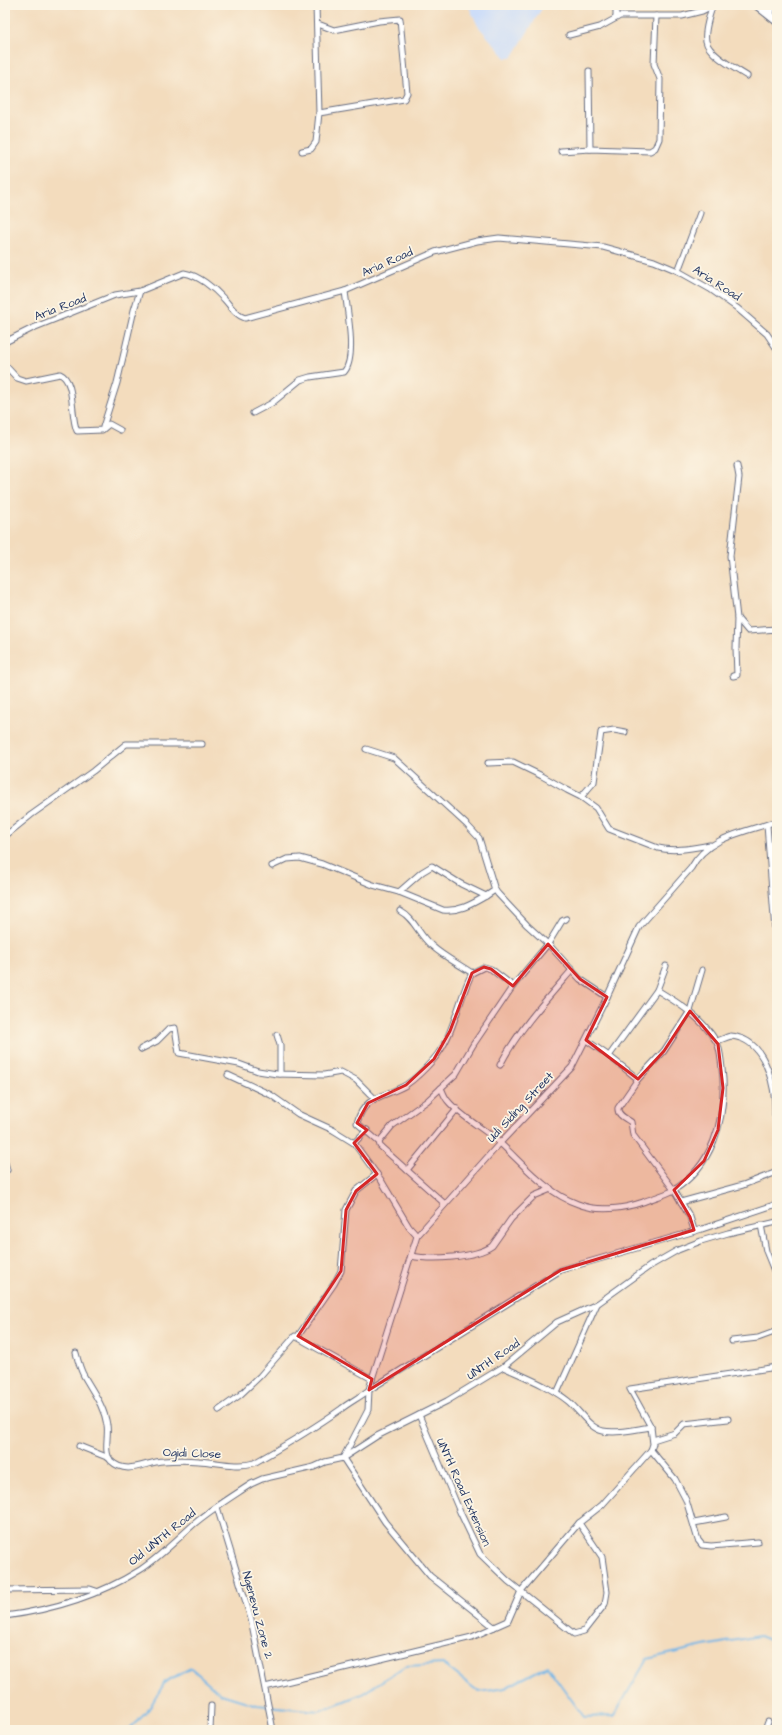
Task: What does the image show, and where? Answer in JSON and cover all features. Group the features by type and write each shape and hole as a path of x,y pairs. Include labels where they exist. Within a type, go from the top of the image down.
{"main road":[{"path":"757,5 777,21"},
{"path":"770,15 772,5"}],"street":[{"path":"302,151 311,149 316,142 319,113 318,24 316,5"},
{"path":"616,5 616,17"},
{"path":"569,35 600,27 616,17 693,14 713,6"},
{"path":"713,6 706,35 708,47 719,57 747,76"},
{"path":"561,151 590,149 652,151 658,143 660,79 654,64 656,16"},
{"path":"318,24 334,30 379,21 400,19 408,93 404,99 319,113"},
{"path":"589,70 590,149"},
{"path":"678,271 700,213"},
{"name":"Aria Road","path":"5,342 33,328 115,295 140,291 178,274 187,274 198,279 218,293 238,315 245,318 345,291 435,252 487,239 507,239 603,247 636,255 678,271 710,289 741,311 767,334 777,349"},
{"path":"102,430 118,383 134,310 140,291"},
{"path":"253,413 272,403 300,380 344,372 350,359 350,331 345,291"},
{"path":"5,365 21,380 26,381 60,374 64,376 69,384 77,431 102,430 109,424 120,430"},
{"path":"733,676 737,675 737,618 730,556 739,477 737,466"},
{"path":"737,618 748,631 777,629"},
{"path":"581,797 594,782 601,732 614,730 625,732"},
{"path":"5,836 31,815 93,771 111,754 126,744 202,744"},
{"path":"366,749 394,758 467,825 479,838 495,890 580,979 607,997"},
{"path":"488,763 513,762 581,797 596,808 609,829 658,848 666,850 711,845"},
{"name":"Udi Siding Street","path":"343,1458 368,1410 369,1390 372,1379 418,1236 500,1143 572,1067 607,997 639,927 691,868 696,858 711,845 730,836 777,821"},
{"path":"767,825 777,957"},
{"path":"272,866 287,859 300,858 322,864 373,885 399,892 430,906 450,911 472,904 495,890"},
{"path":"399,892 422,872 432,866 461,884 486,896"},
{"path":"400,911 414,922 430,945 472,973"},
{"path":"379,1142 392,1126 427,1101 456,1074 473,1045 513,986 548,944 562,921 566,919"},
{"path":"609,1056 657,990 666,966"},
{"path":"445,1204 380,1146 379,1142 367,1130 357,1123 357,1120 374,1098 388,1094 406,1085 434,1059 450,1031 464,990 472,973 484,967 491,969 513,986"},
{"path":"500,1065 512,1043 532,1015 572,970"},
{"path":"694,1230 690,1217 674,1190 633,1135 631,1122 618,1114 617,1111 638,1079 664,1051 690,1011 702,970"},
{"path":"441,1088 448,1101 500,1143 518,1162 564,1198 585,1206 596,1208 617,1208 635,1204 674,1190 694,1174 712,1148 718,1130 722,1110 723,1088 721,1064 717,1041 690,1011 657,990"},
{"path":"141,1049 157,1041 169,1029 175,1028 180,1053 239,1064 258,1071 280,1074 324,1075 341,1072 356,1080 374,1098"},
{"path":"277,1035 280,1045 280,1074"},
{"path":"717,1041 732,1036 748,1040 760,1052 774,1086 775,1114"},
{"path":"586,1040 638,1079"},
{"path":"228,1075 271,1095 298,1114 333,1130 354,1143 377,1174 406,1222 418,1236"},
{"path":"407,1170 457,1109"},
{"path":"354,1143 367,1130"},
{"path":"5,1163 7,1170"},
{"path":"681,1202 743,1185 777,1172"},
{"path":"220,1410 240,1395 260,1376 294,1336 298,1336 334,1284 341,1271 346,1210 356,1191 377,1174"},
{"path":"411,1256 422,1258 462,1255 488,1249 492,1246 511,1219 534,1196 551,1189"},
{"name":"Ogidi Close","path":"79,1446 108,1458 124,1468 162,1461 200,1461 245,1465 254,1463 306,1433 358,1399 369,1390 561,1270 777,1204"},
{"name":"UNTH Road","path":"217,1507 251,1484 262,1479 314,1467 325,1462 343,1458 377,1436 447,1401 503,1367 558,1322 597,1304 650,1266 678,1250 700,1241 777,1222"},
{"path":"761,1225 766,1251 777,1278"},
{"path":"557,1394 597,1304"},
{"path":"732,1341 758,1338 777,1331"},
{"path":"298,1336 372,1379"},
{"path":"76,1353 83,1374 103,1409 108,1426 108,1458"},
{"path":"503,1367 557,1394 569,1402 594,1427 601,1430 617,1432 651,1427"},
{"path":"265,1686 472,1638 508,1621 521,1591 579,1523 602,1505 651,1450 653,1440 651,1427 630,1388 777,1367"},
{"name":"UNTH Road Extension","path":"419,1415 460,1512 480,1554 508,1581 574,1634 584,1631 605,1604 607,1592 602,1557 579,1523"},
{"path":"653,1440 675,1433 684,1424 728,1419"},
{"path":"651,1450 675,1479 686,1500 698,1540 702,1545 712,1546 758,1542"},
{"path":"343,1458 385,1522 430,1576 494,1627"},
{"name":"Old UNTH Road","path":"5,1616 23,1614 59,1605 99,1592 140,1570 177,1541 194,1523 217,1507"},
{"name":"Ngenevu Zone 2","path":"217,1507 251,1619 273,1730"},
{"path":"694,1523 726,1517"},
{"path":"5,1590 90,1589 99,1592"},
{"path":"210,1730 211,1706"},
{"path":"765,1730 768,1722"}],"highlighted area":[{"path":"548,944 580,979 607,997 586,1040 638,1079 664,1051 690,1011 718,1044 723,1088 718,1130 704,1161 674,1190 690,1217 694,1230 561,1270 369,1390 372,1379 298,1336 341,1271 346,1210 356,1191 377,1174 354,1143 367,1130 357,1123 368,1103 406,1085 434,1059 450,1031 472,973 484,967 491,969 513,986"}],"shaded area":[{"path":"468,5 544,5 512,58 506,58 478,26"}],"waterway":[{"path":"128,1730 147,1712 165,1682 191,1668 221,1694 257,1705 319,1711 362,1694 405,1666 443,1664 479,1692 505,1688 547,1666 584,1717 614,1716 647,1659 699,1647 759,1636 777,1643"}]}
